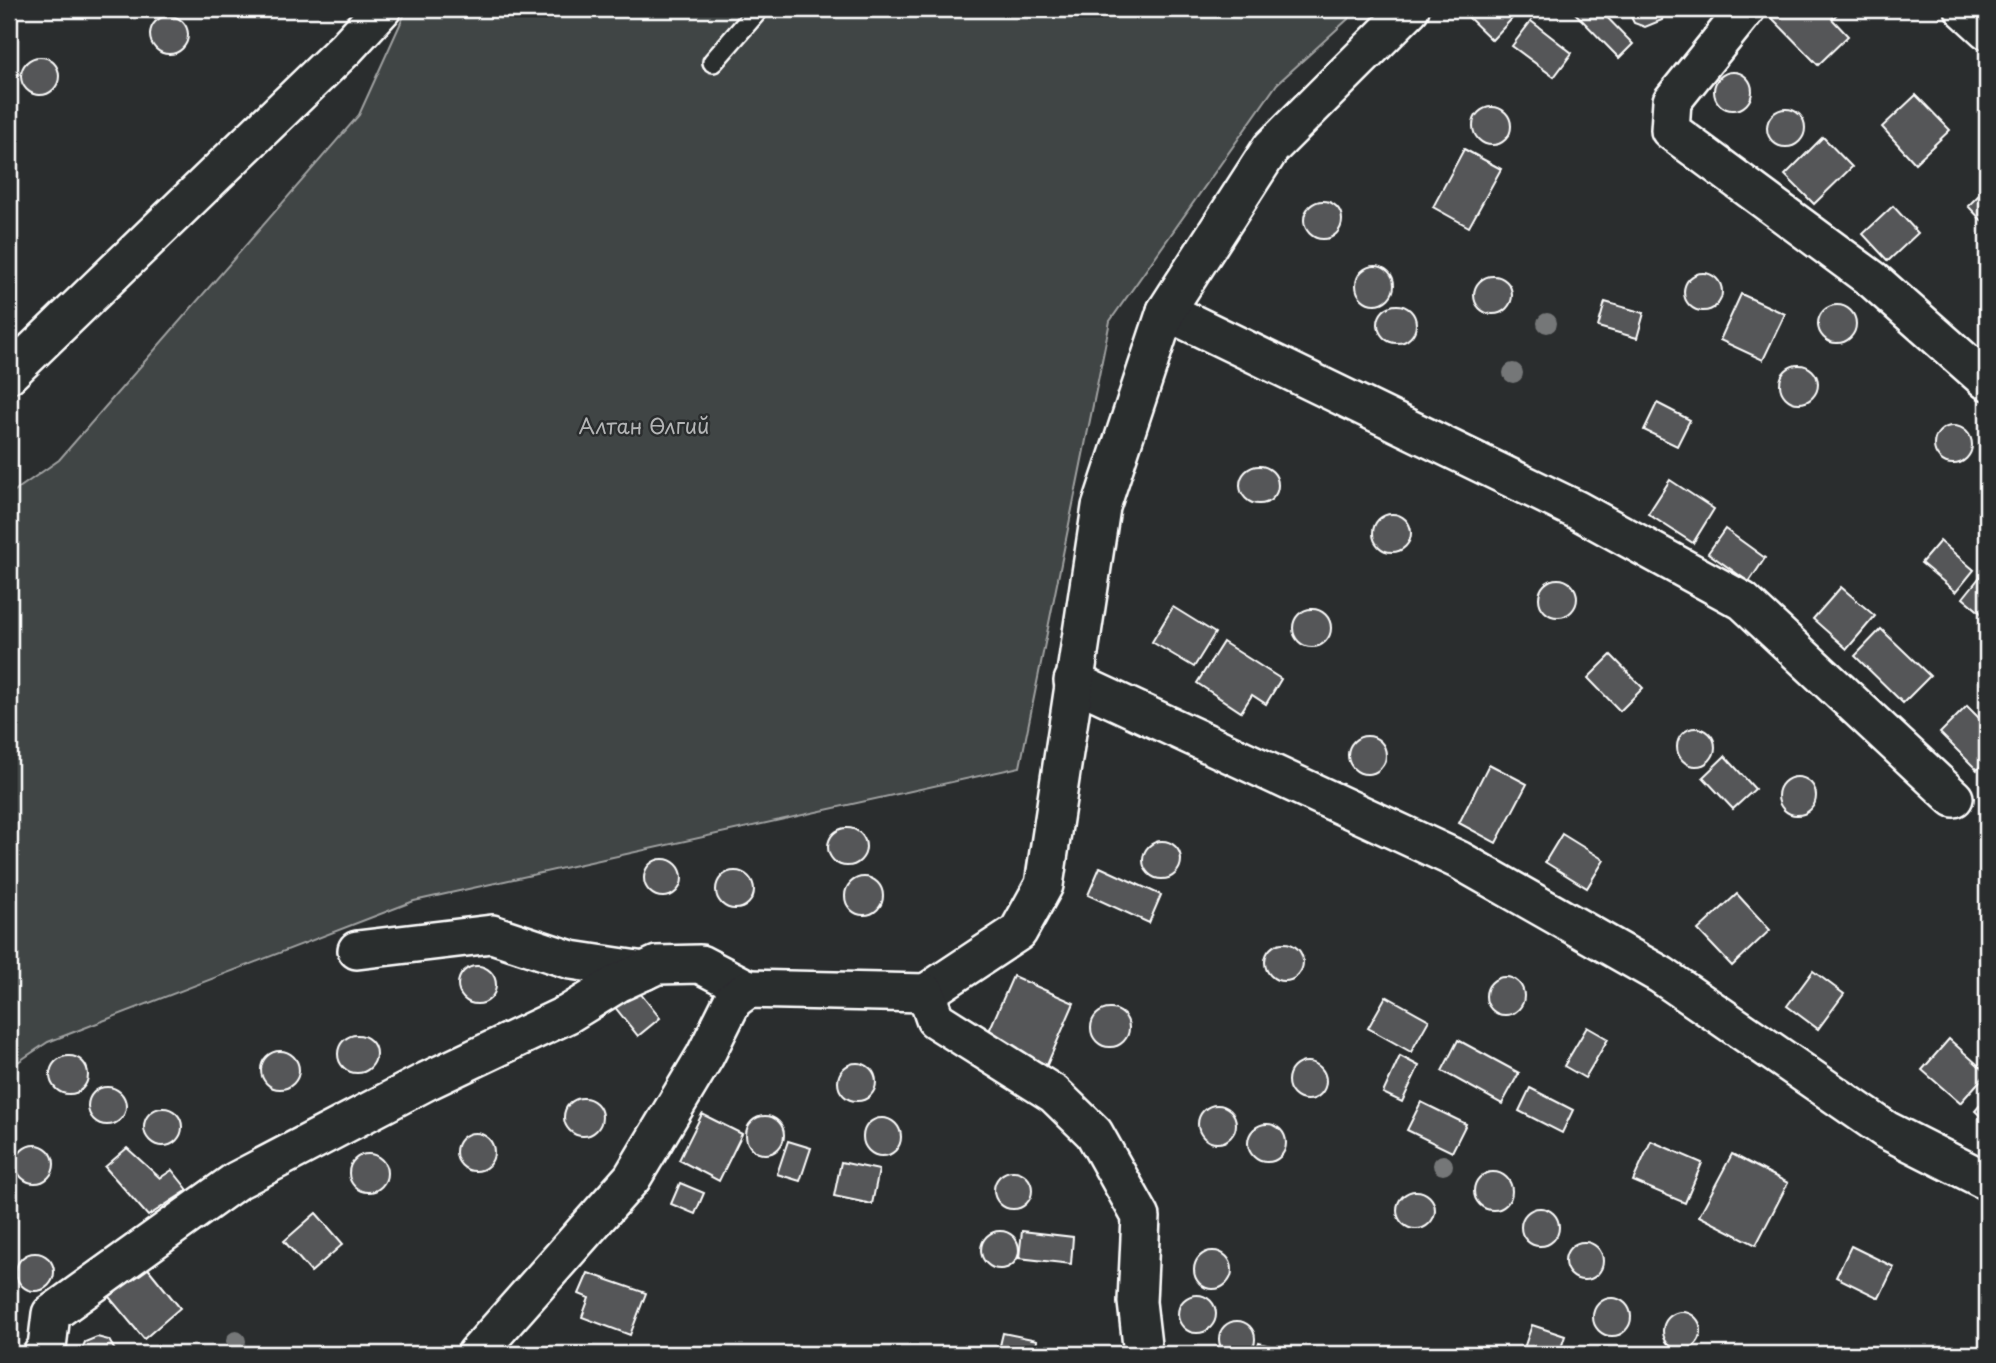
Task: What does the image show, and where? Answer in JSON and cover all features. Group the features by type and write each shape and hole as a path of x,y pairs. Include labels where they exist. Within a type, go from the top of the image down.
{"street":[{"path":"9,374 346,48 382,9"},
{"path":"42,1354 47,1347 51,1314 236,1181 427,1081 568,1014 657,965 700,964 748,989 926,993 1018,932 1044,885 1101,507 1166,311 1271,148 1410,9"},
{"path":"1746,9 1672,101 1670,130 1873,280 1987,381"},
{"path":"1964,9 1987,30"},
{"path":"1166,311 1577,510 1742,601 1954,798"},
{"path":"1073,681 1459,860 1661,975 1886,1130 1987,1181"},
{"path":"358,950 492,934 571,960 644,971"},
{"path":"476,1354 632,1178 705,1056 733,1000 748,989"},
{"path":"926,993 935,1019 1054,1094 1094,1133 1140,1217 1137,1302 1143,1354"}],"lane":[{"path":"713,62 759,9"}],"green space":[{"name":"Алтан Өлгий","path":"407,9 1359,9 1277,84 1110,321 1020,767 414,901 48,1042 9,1068 9,495 59,460 359,115"}],"building":[{"path":"1469,9 1521,9 1492,40 1465,14"},
{"path":"1571,9 1599,9 1633,44 1619,58"},
{"path":"1627,9 1665,9 1662,20 1645,27 1634,23"},
{"path":"1778,9 1842,9 1832,19 1848,36 1818,65 1770,16"},
{"path":"169,16 182,22 188,35 182,48 169,54 156,48 150,35 156,22"},
{"path":"1531,21 1572,53 1554,77 1512,46"},
{"path":"40,57 53,63 59,76 53,89 40,95 27,89 21,76 27,63"},
{"path":"1733,72 1746,78 1752,91 1746,104 1733,110 1720,104 1714,91 1720,78"},
{"path":"1916,95 1950,130 1915,163 1882,127"},
{"path":"1492,107 1505,113 1511,126 1505,139 1492,145 1479,139 1473,126 1479,113"},
{"path":"1786,109 1799,115 1805,128 1799,141 1786,147 1773,141 1767,128 1773,115"},
{"path":"1823,137 1852,167 1814,204 1785,175"},
{"path":"1464,149 1501,169 1469,227 1433,207"},
{"path":"1983,191 1987,195 1987,226 1968,206"},
{"path":"1323,201 1336,207 1342,220 1336,233 1323,239 1310,233 1304,220 1310,207"},
{"path":"1893,206 1918,233 1888,261 1863,234"},
{"path":"1375,266 1388,272 1394,285 1388,298 1375,304 1362,298 1356,285 1362,272"},
{"path":"1703,273 1716,279 1722,292 1716,305 1703,311 1690,305 1684,292 1690,279"},
{"path":"1493,276 1506,282 1512,295 1506,308 1493,314 1480,308 1474,295 1480,282"},
{"path":"1741,294 1785,314 1763,360 1720,340"},
{"path":"1605,302 1644,313 1637,338 1598,327"},
{"path":"1397,305 1410,311 1416,324 1410,337 1397,343 1384,337 1378,324 1384,311"},
{"path":"1837,305 1850,311 1856,324 1850,337 1837,343 1824,337 1818,324 1824,311"},
{"path":"1799,365 1812,371 1818,384 1812,397 1799,403 1786,397 1780,384 1786,371"},
{"path":"1657,403 1690,420 1677,446 1644,430"},
{"path":"1953,426 1966,432 1972,445 1966,458 1953,464 1940,458 1934,445 1940,432"},
{"path":"1259,466 1272,472 1278,485 1272,498 1259,504 1246,498 1240,485 1246,472"},
{"path":"1670,480 1714,509 1693,543 1648,514"},
{"path":"1392,514 1405,520 1411,533 1405,546 1392,552 1379,546 1373,533 1379,520"},
{"path":"1725,529 1765,558 1749,582 1708,553"},
{"path":"1940,541 1974,570 1956,592 1921,563"},
{"path":"1987,568 1987,618 1963,598"},
{"path":"1558,579 1571,585 1577,598 1571,611 1558,617 1545,611 1539,598 1545,585"},
{"path":"1841,587 1875,616 1847,649 1813,619"},
{"path":"1173,607 1215,633 1194,667 1152,642"},
{"path":"1312,609 1325,615 1331,628 1325,641 1312,647 1299,641 1293,628 1299,615"},
{"path":"1881,629 1930,676 1903,703 1855,656"},
{"path":"1223,642 1281,679 1266,704 1252,695 1241,712 1197,683"},
{"path":"1611,655 1643,688 1620,711 1588,678"},
{"path":"1967,706 1987,726 1987,759 1977,770 1940,733"},
{"path":"1696,728 1709,734 1715,747 1709,760 1696,766 1683,760 1677,747 1683,734"},
{"path":"1367,736 1380,742 1386,755 1380,768 1367,774 1354,768 1348,755 1354,742"},
{"path":"1725,756 1755,789 1733,809 1703,777"},
{"path":"1489,764 1527,784 1496,843 1459,823"},
{"path":"1797,777 1810,783 1816,796 1810,809 1797,815 1784,809 1778,796 1784,783"},
{"path":"847,828 860,834 866,847 860,860 847,866 834,860 828,847 834,834"},
{"path":"1562,834 1604,860 1587,888 1545,862"},
{"path":"1162,841 1175,847 1181,860 1175,873 1162,879 1149,873 1143,860 1149,847"},
{"path":"663,859 676,865 682,878 676,891 663,897 650,891 644,878 650,865"},
{"path":"1100,867 1161,895 1149,923 1088,895"},
{"path":"735,871 748,877 754,890 748,903 735,909 722,903 716,890 722,877"},
{"path":"864,877 877,883 883,896 877,909 864,915 851,909 845,896 851,883"},
{"path":"1737,894 1770,930 1732,966 1698,930"},
{"path":"1284,943 1297,949 1303,962 1297,975 1284,981 1271,975 1265,962 1271,949"},
{"path":"477,966 490,972 496,985 490,998 477,1004 464,998 458,985 464,972"},
{"path":"1813,971 1844,994 1818,1029 1787,1006"},
{"path":"1013,976 1074,1003 1047,1065 986,1038"},
{"path":"1505,977 1518,983 1524,996 1518,1009 1505,1015 1492,1009 1486,996 1492,983"},
{"path":"636,988 660,1018 638,1036 614,1006"},
{"path":"1386,996 1429,1020 1411,1052 1368,1028"},
{"path":"1110,1009 1123,1015 1129,1028 1123,1041 1110,1047 1097,1041 1091,1028 1097,1015"},
{"path":"1587,1027 1608,1039 1585,1078 1564,1066"},
{"path":"357,1035 370,1041 376,1054 370,1067 357,1073 344,1067 338,1054 344,1041"},
{"path":"1949,1039 1987,1073 1960,1103 1922,1070"},
{"path":"1458,1040 1519,1073 1502,1104 1442,1071"},
{"path":"280,1051 293,1057 299,1070 293,1083 280,1089 267,1083 261,1070 267,1057"},
{"path":"69,1056 82,1062 88,1075 82,1088 69,1094 56,1088 50,1075 56,1062"},
{"path":"1400,1056 1419,1066 1402,1102 1383,1093"},
{"path":"1307,1062 1320,1068 1326,1081 1320,1094 1307,1100 1294,1094 1288,1081 1294,1068"},
{"path":"857,1063 870,1069 876,1082 870,1095 857,1101 844,1095 838,1082 844,1069"},
{"path":"107,1087 120,1093 126,1106 120,1119 107,1125 94,1119 88,1106 94,1093"},
{"path":"1530,1088 1573,1110 1562,1133 1519,1111"},
{"path":"1987,1097 1987,1122 1975,1111"},
{"path":"583,1098 596,1104 602,1117 596,1130 583,1136 570,1130 564,1117 570,1104"},
{"path":"1421,1102 1466,1124 1452,1152 1407,1130"},
{"path":"1217,1105 1230,1111 1236,1124 1230,1137 1217,1143 1204,1137 1198,1124 1204,1111"},
{"path":"163,1108 176,1114 182,1127 176,1140 163,1146 150,1140 144,1127 150,1114"},
{"path":"702,1114 742,1134 719,1181 679,1160"},
{"path":"765,1116 778,1122 784,1135 778,1148 765,1154 752,1148 746,1135 752,1122"},
{"path":"882,1118 895,1124 901,1137 895,1150 882,1156 869,1150 863,1137 869,1124"},
{"path":"1267,1124 1280,1130 1286,1143 1280,1156 1267,1162 1254,1156 1248,1143 1254,1130"},
{"path":"475,1133 488,1139 494,1152 488,1165 475,1171 462,1165 456,1152 462,1139"},
{"path":"788,1141 811,1148 800,1181 777,1174"},
{"path":"1651,1141 1702,1163 1685,1203 1633,1181"},
{"path":"35,1145 48,1151 54,1164 48,1177 35,1183 22,1177 16,1164 22,1151"},
{"path":"127,1148 160,1178 172,1170 188,1190 148,1216 105,1167"},
{"path":"368,1154 381,1160 387,1173 381,1186 368,1192 355,1186 349,1173 355,1160"},
{"path":"1732,1154 1788,1183 1756,1245 1699,1216"},
{"path":"841,1162 879,1170 872,1204 834,1196"},
{"path":"1013,1171 1026,1177 1032,1190 1026,1203 1013,1209 1000,1203 994,1190 1000,1177"},
{"path":"1493,1172 1506,1178 1512,1191 1506,1204 1493,1210 1480,1204 1474,1191 1480,1178"},
{"path":"680,1183 704,1193 695,1214 671,1204"},
{"path":"1416,1191 1429,1197 1435,1210 1429,1223 1416,1229 1403,1223 1397,1210 1403,1197"},
{"path":"1540,1208 1553,1214 1559,1227 1553,1240 1540,1246 1527,1240 1521,1227 1527,1214"},
{"path":"316,1213 343,1244 311,1272 284,1241"},
{"path":"1000,1231 1013,1237 1019,1250 1013,1263 1000,1269 987,1263 981,1250 987,1237"},
{"path":"1022,1231 1073,1237 1071,1264 1019,1258"},
{"path":"1584,1242 1597,1248 1603,1261 1597,1274 1584,1280 1571,1274 1565,1261 1571,1248"},
{"path":"1851,1246 1894,1267 1879,1298 1836,1277"},
{"path":"1213,1251 1226,1257 1232,1270 1226,1283 1213,1289 1200,1283 1194,1270 1200,1257"},
{"path":"35,1253 48,1259 54,1272 48,1285 35,1291 22,1285 16,1272 22,1259"},
{"path":"146,1266 180,1308 144,1339 109,1297"},
{"path":"588,1273 646,1293 630,1335 582,1317 589,1298 579,1294"},
{"path":"1197,1295 1210,1301 1216,1314 1210,1327 1197,1333 1184,1327 1178,1314 1184,1301"},
{"path":"1612,1298 1625,1304 1631,1317 1625,1330 1612,1336 1599,1330 1593,1317 1599,1304"},
{"path":"1682,1312 1695,1318 1701,1331 1695,1344 1682,1350 1669,1344 1663,1331 1669,1318"},
{"path":"1237,1321 1250,1326 1255,1339 1250,1352 1237,1357 1224,1352 1219,1339 1224,1326"},
{"path":"1532,1325 1565,1336 1559,1354 1522,1354"},
{"path":"1003,1333 1037,1340 1035,1354 998,1354"},
{"path":"97,1337 109,1340 117,1354 80,1354 85,1342"},
{"path":"1259,1343 1302,1354 1256,1354"}]}
